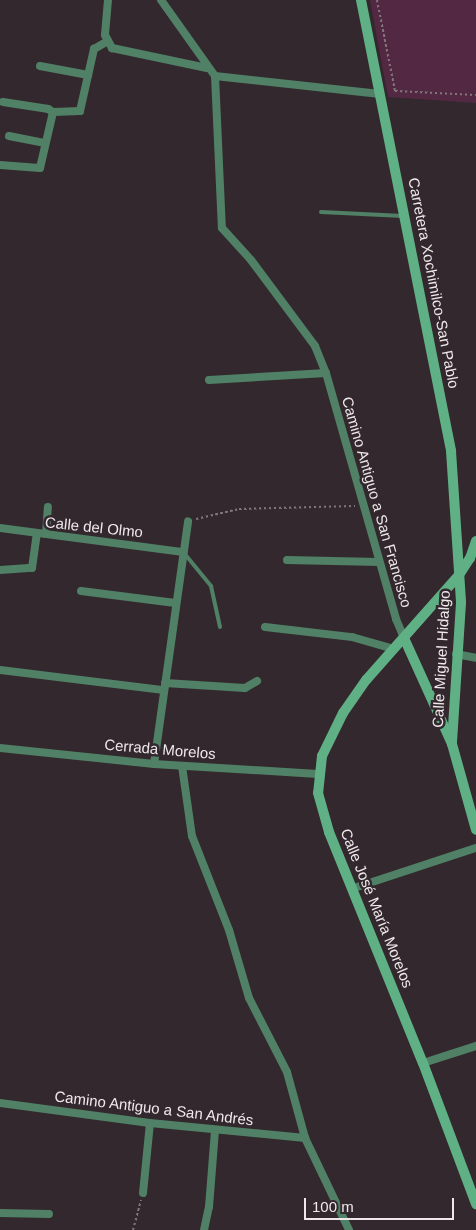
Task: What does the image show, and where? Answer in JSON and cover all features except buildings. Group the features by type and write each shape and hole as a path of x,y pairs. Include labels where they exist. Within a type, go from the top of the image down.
{"main road":[{"name":"Carretera Xochimilco-San Pablo","path":"361,0 451,452 459,575"},
{"name":"Calle José María Morelos","path":"476,541 470,558 459,575 394,649 343,714 322,756 318,774 321,811 354,888 476,1204"},
{"name":"Calle Miguel Hidalgo","path":"452,744 456,654 461,603 459,575"},
{"name":"Calle Miguel Hidalgo","path":"404,638 452,744 476,830"}],"street":[{"path":"108,0 106,42 112,48 207,68"},
{"path":"161,0 207,68 215,76 380,94"},
{"path":"3,102 48,109 53,112 80,111 94,50 106,42"},
{"path":"40,66 88,75"},
{"name":"Camino Antiguo a San Francisco","path":"215,76 222,228 289,308 315,346 326,373 380,562 404,638"},
{"path":"0,165 40,168 53,112"},
{"path":"9,136 45,143"},
{"path":"209,380 326,373"},
{"path":"46,534 48,507"},
{"path":"154,764 175,603 188,521"},
{"path":"0,528 37,534"},
{"name":"Calle del Olmo","path":"0,570 32,568 37,534 183,552"},
{"path":"287,560 380,562"},
{"path":"81,591 175,603"},
{"path":"265,627 352,637 394,649"},
{"path":"456,654 476,658"},
{"path":"0,670 164,686 245,688 257,681"},
{"name":"Cerrada Morelos","path":"0,748 154,764 318,774"},
{"path":"182,766 187,809 200,860 230,930 249,998 287,1072 305,1138 349,1230"},
{"path":"354,888 476,848"},
{"path":"423,1063 476,1046"},
{"name":"Camino Antiguo a San Andrés","path":"0,1103 150,1123 305,1138"},
{"path":"142,1193 150,1123"},
{"path":"204,1230 209,1207 215,1130"},
{"path":"0,1213 49,1214"}],"lane":[{"path":"321,212 405,216"},
{"path":"183,552 211,586 220,627"}],"path":[{"path":"377,0 395,91 476,95"},
{"path":"188,521 239,509 365,506"},
{"path":"132,1230 142,1193"}],"shaded area":[{"path":"370,0 476,0 476,103 388,97"}]}
